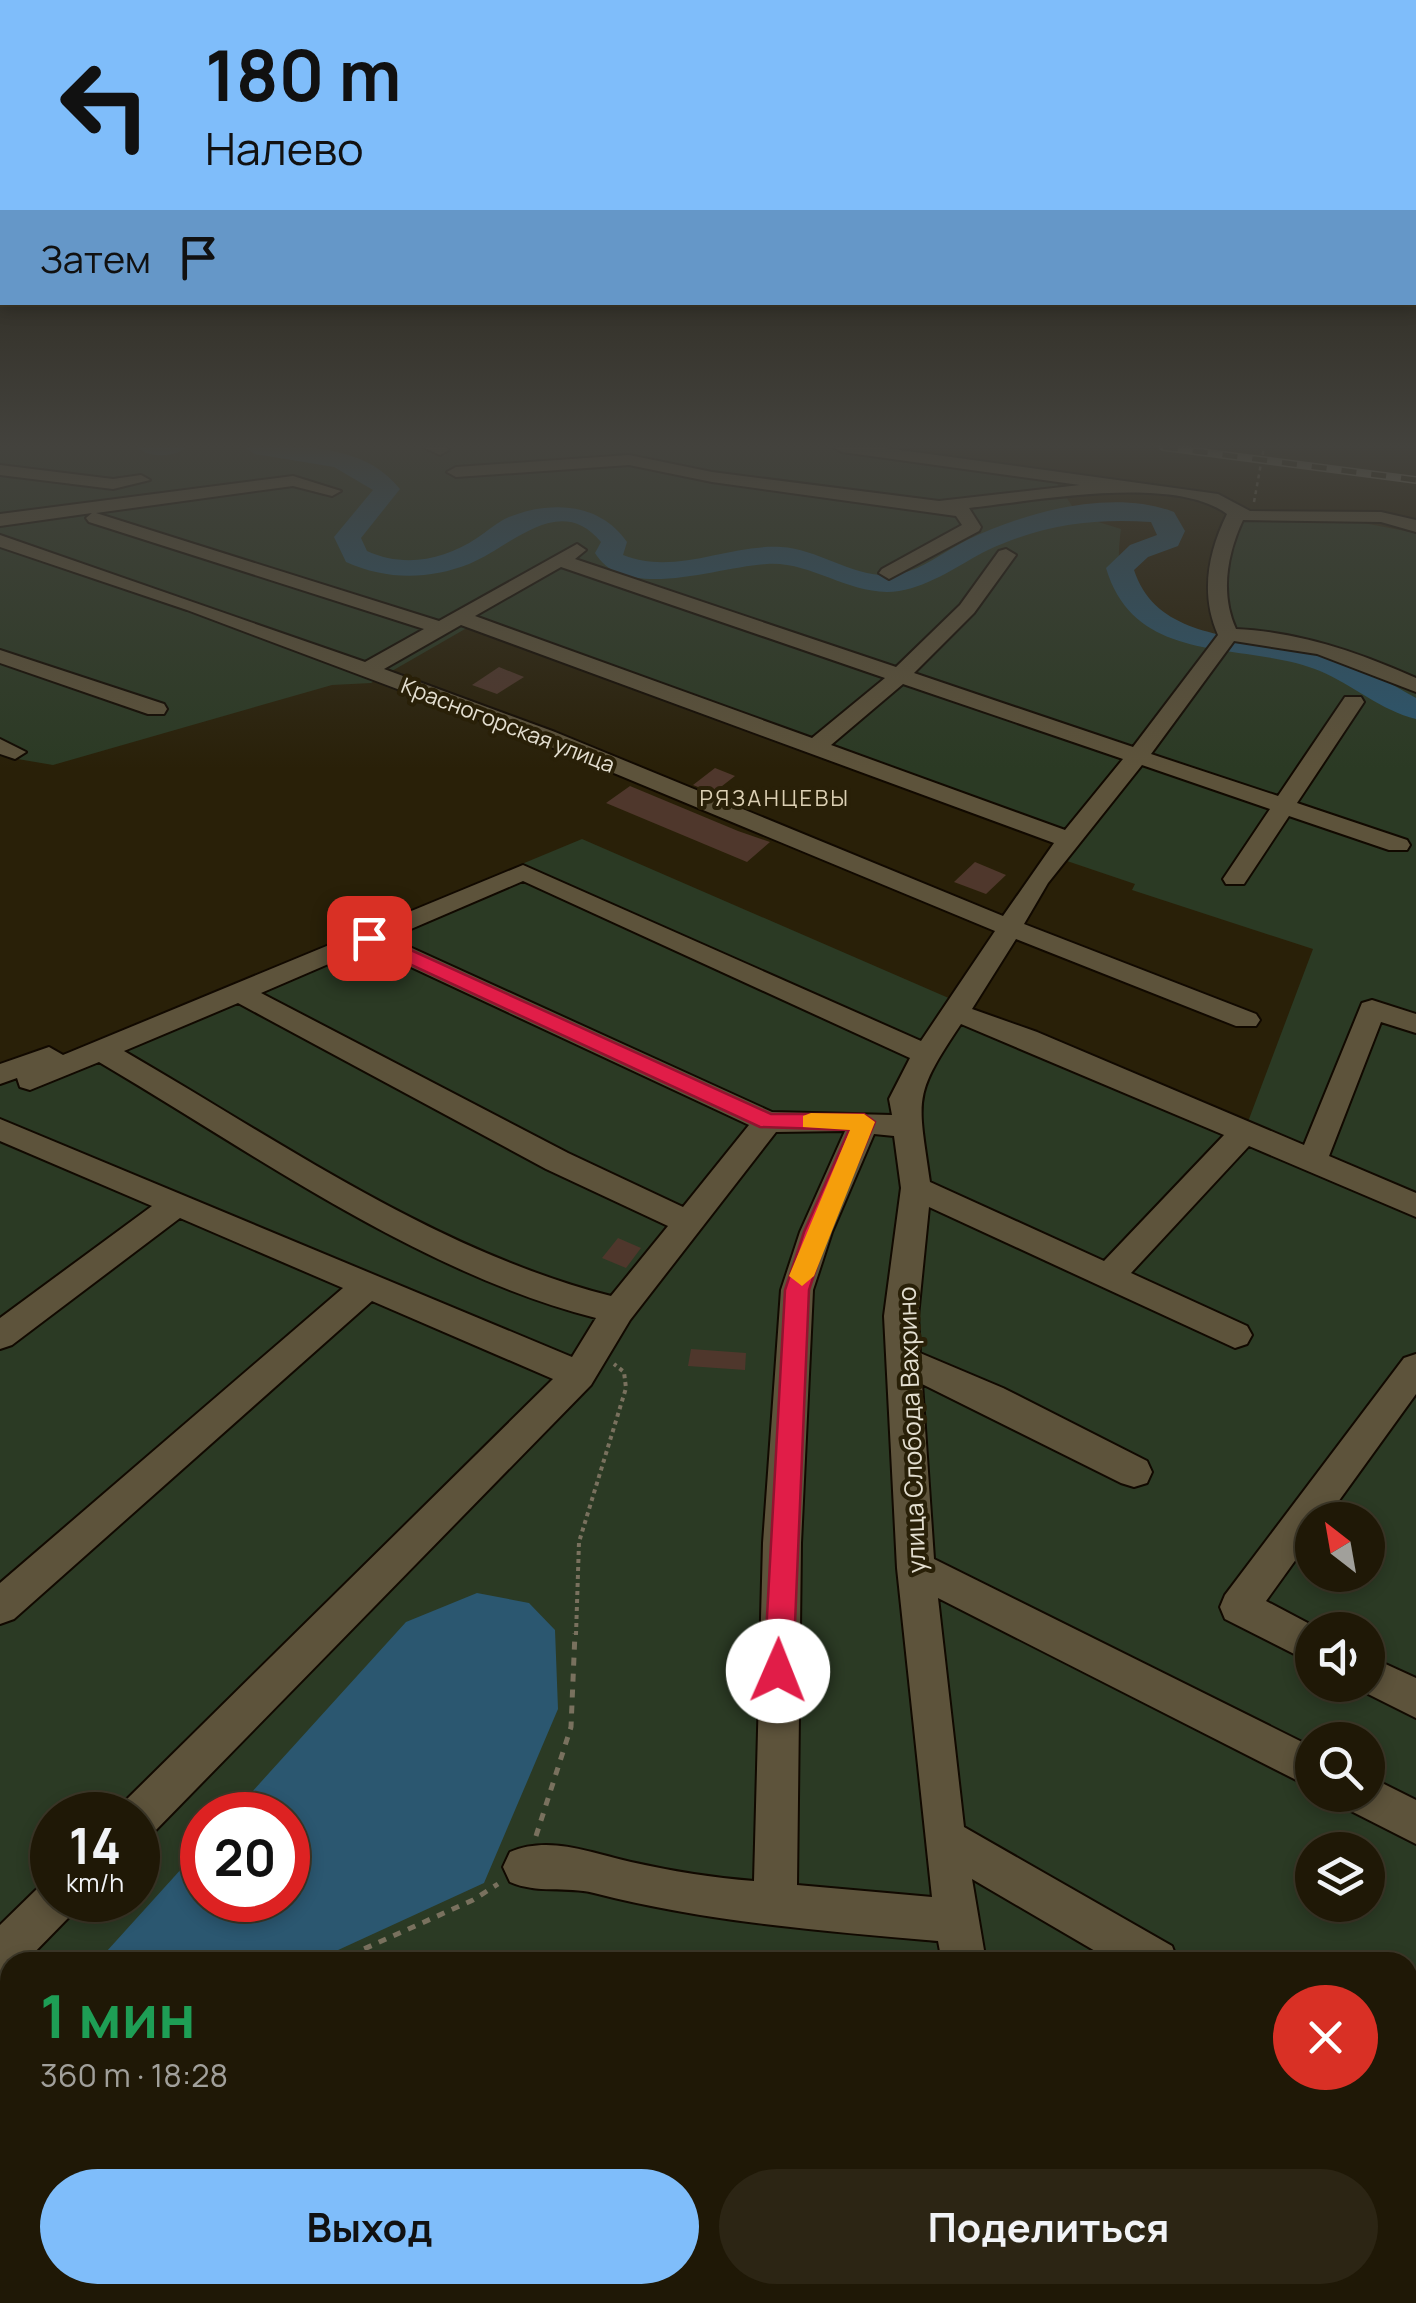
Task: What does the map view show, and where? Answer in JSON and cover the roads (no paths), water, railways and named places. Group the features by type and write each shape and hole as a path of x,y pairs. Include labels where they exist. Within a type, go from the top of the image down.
{"street":[{"name":"Красногорская улица","path":"38,554 547,737 1246,1020"},
{"path":"219,554 451,623 816,747 1068,839"},
{"path":"367,670 569,554"},
{"path":"889,573 923,554"},
{"path":"1222,554 1216,601 1222,644 1311,646 1366,663 1416,686"},
{"path":"816,747 901,674 987,587 1006,555"},
{"path":"560,560 1138,753 1398,845"},
{"name":"улица Слобода Вахрино","path":"960,1942 944,1839 916,1568 901,1316 916,1188 904,1099 926,1054 1068,839 1222,644"},
{"path":"0,656 156,709"},
{"path":"1235,879 1353,702"},
{"path":"0,1074 528,856"},
{"path":"30,1080 523,872 926,1054"},
{"path":"369,938 768,1122 864,1122 906,1127"},
{"path":"239,992 557,1161 688,1222"},
{"path":"1312,1162 1372,1009 1416,1024"},
{"path":"954,1012 1026,1038 1416,1206"},
{"path":"102,1051 440,1246 552,1294 618,1311"},
{"path":"160,1796 587,1361 618,1311 768,1122"},
{"path":"775,1905 782,1543 797,1290 816,1232 864,1122"},
{"path":"0,1129 369,1286 587,1361"},
{"path":"1108,1278 1244,1134"},
{"path":"916,1188 1235,1335"},
{"path":"0,1336 177,1204"},
{"path":"0,1606 369,1286"},
{"path":"904,1361 991,1398 1134,1472"},
{"path":"1295,1636 1239,1606 1416,1368"},
{"path":"916,1568 1295,1759"},
{"path":"1385,1683 1416,1699"},
{"path":"1385,1806 1416,1823"},
{"path":"944,1839 1139,1952"},
{"path":"525,1867 590,1870 629,1882 775,1905 960,1942"},
{"path":"4,1952 34,1922"}],"water":[{"path":"477,1593 529,1603 555,1630 558,1709 484,1883 334,1952 106,1952 133,1922 160,1922 160,1892 180,1870 180,1922 310,1922 310,1792 252,1792 406,1622"}],"waterway":[{"path":"355,554 371,563 406,569 442,564 468,554"},
{"path":"609,554 613,561 651,571 778,555 886,584 922,575 961,554"},
{"path":"1135,554 1120,568 1142,608 1183,632 1213,641"},
{"path":"1230,645 1326,662 1416,710"}],"district":[{"name":"РЯЗАНЦЕВЫ","path":"775,798"}]}
